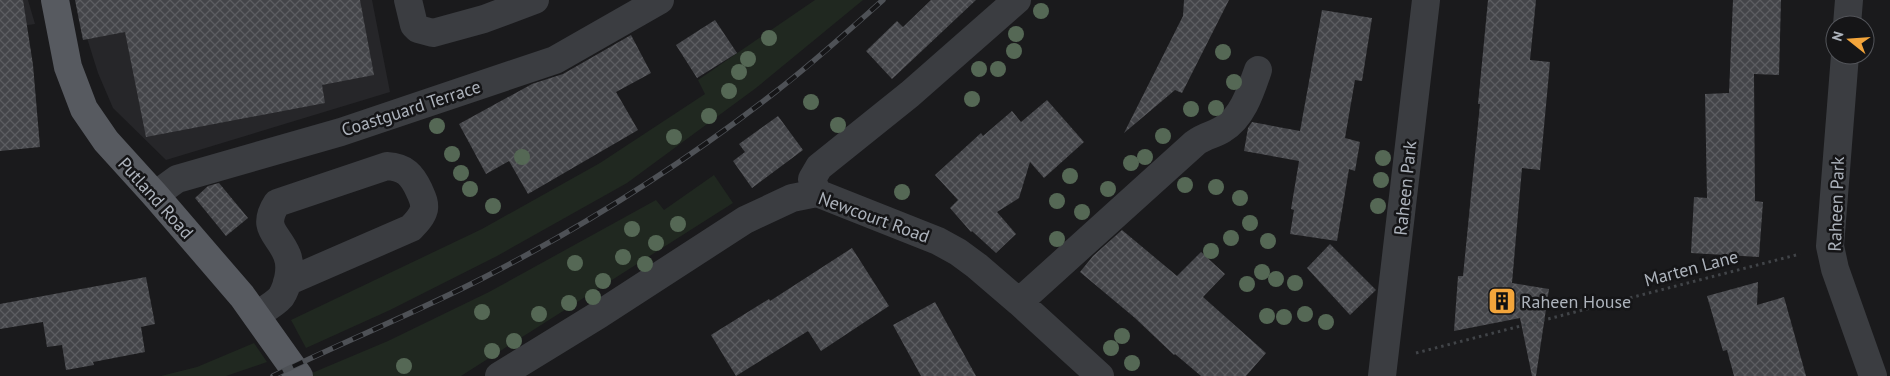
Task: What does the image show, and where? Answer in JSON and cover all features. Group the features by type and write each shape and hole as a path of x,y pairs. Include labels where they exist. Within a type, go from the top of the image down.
{"main road":[{"name":"Putland Road","path":"55,0 68,67 84,109 106,141 242,296 299,376"}],"street":[{"path":"408,0 414,24 418,30 428,33 433,33 495,8 535,0"},
{"name":"Coastguard Terrace","path":"155,195 177,179 342,132 555,60 660,0"},
{"path":"817,193 812,179 819,168 910,94 1017,0"},
{"name":"Raheen Park","path":"1383,369 1426,0"},
{"path":"1848,15 1849,0"},
{"name":"Raheen Park","path":"1844,65 1830,246 1835,269 1873,376"},
{"path":"1019,302 1195,143 1230,124 1249,97 1258,70"},
{"path":"256,315 281,297 290,268 287,255 272,234 271,212 277,203 388,166 405,170 414,179 424,202 420,219 411,228 287,282"},
{"name":"Newcourt Road","path":"499,376 745,220 792,198 817,193 938,241 977,266 1100,376"}],"path":[{"name":"Marten Lane","path":"1383,369 1830,246"}],"shaded area":[{"path":"0,0 28,0 35,24 0,29"},
{"path":"79,0 372,0 390,92 166,160 113,108 98,73 87,38"},
{"path":"815,0 863,0 756,88 627,183 497,256 390,310 306,348 291,320 482,229 600,163 705,94 698,80"},
{"path":"714,175 733,203 461,376 313,376 312,373 388,341 489,292 656,200 664,210"},
{"path":"254,343 267,362 226,376 161,376 197,367"}],"building":[{"path":"0,0 23,0 33,65 40,147 0,151"},
{"path":"75,0 360,0 374,75 322,85 325,103 146,137 125,32 83,40"},
{"path":"931,0 976,0 892,79 866,51 897,21 903,27"},
{"path":"1184,0 1229,0 1182,93 1175,90 1124,133 1183,16"},
{"path":"1488,0 1536,0 1530,60 1550,62 1540,170 1522,168 1512,283 1549,289 1536,376 1532,376 1520,318 1454,331 1458,276 1463,276"},
{"path":"1733,0 1781,0 1779,75 1754,74 1755,201 1763,202 1759,257 1691,253 1694,197 1707,198 1705,94 1729,93"},
{"path":"1322,10 1372,18 1362,81 1355,80 1345,138 1360,142 1355,171 1349,169 1337,241 1290,234 1294,210 1291,209 1299,161 1244,151 1248,128 1252,122 1300,131"},
{"path":"715,20 737,53 697,78 676,45"},
{"path":"631,35 651,73 616,92 638,130 528,194 509,161 486,174 459,124 532,84 563,74"},
{"path":"1047,100 1084,142 1044,178 1030,162 1019,198 997,212 1016,234 996,253 971,232 950,208 958,200 935,175 981,133 983,136 1012,111 1021,122"},
{"path":"778,116 803,150 752,188 733,161 745,152 739,144"},
{"path":"219,183 248,218 226,236 195,198 208,186"},
{"path":"1122,230 1177,276 1201,252 1225,274 1203,297 1266,353 1246,376 1201,376 1174,355 1135,318 1080,272 1093,256"},
{"path":"1330,244 1376,290 1350,315 1307,268"},
{"path":"852,248 889,306 821,351 808,331 736,376 711,335 769,299 770,301"},
{"path":"146,277 155,324 141,327 145,352 93,362 94,365 66,370 62,345 47,347 43,322 0,329 0,304"},
{"path":"1758,282 1757,305 1784,297 1806,376 1734,376 1727,350 1723,351 1707,296"},
{"path":"935,302 976,376 921,376 893,325"}],"railway":[{"path":"273,376 485,277 560,236 634,192 705,144 774,93 883,0"}],"place":[{"name":"Raheen House","path":"1502,301"}]}
